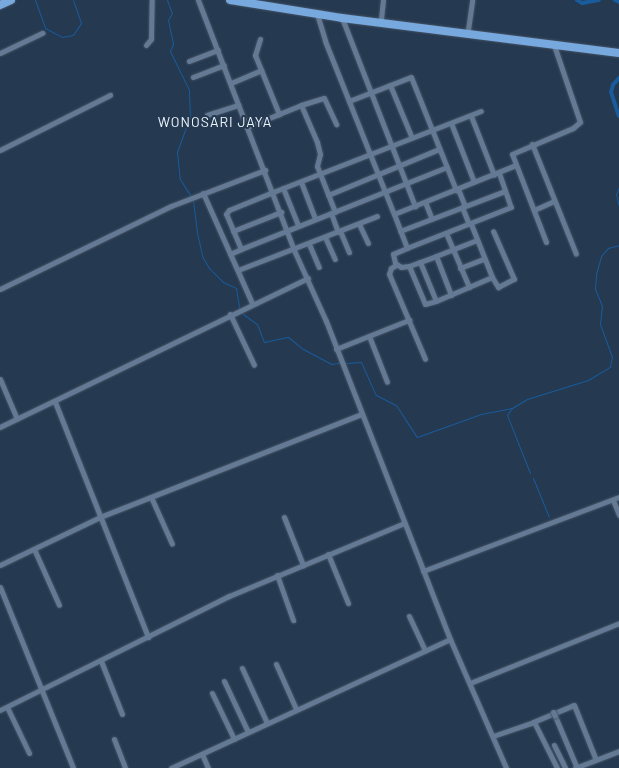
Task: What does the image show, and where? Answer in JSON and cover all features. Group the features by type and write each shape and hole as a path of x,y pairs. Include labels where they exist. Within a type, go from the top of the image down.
{"highway":[{"path":"0,5 11,0"},
{"path":"230,0 342,18 554,45 619,49"},
{"path":"253,0 602,49 619,53"}],"street":[{"path":"146,46 151,39 152,0"},
{"path":"198,0 238,105 265,170 293,248 308,278 450,639 506,768"},
{"path":"381,19 383,0"},
{"path":"468,30 472,0"},
{"path":"317,14 406,248"},
{"path":"342,18 415,206"},
{"path":"0,53 42,33"},
{"path":"260,39 255,51 279,114"},
{"path":"546,242 516,165 513,152 572,128 580,122 554,45"},
{"path":"189,61 218,50"},
{"path":"193,77 224,65"},
{"path":"230,83 261,70"},
{"path":"349,101 411,77 484,259 498,287 514,279 493,231"},
{"path":"390,84 412,138"},
{"path":"0,150 110,95"},
{"path":"247,127 301,104 324,98 336,124"},
{"path":"301,104 318,142 320,154 317,166 328,195 339,232 349,252"},
{"path":"207,116 238,105"},
{"path":"241,249 226,214 228,211 481,111"},
{"path":"471,116 511,207 393,254 396,265 402,268 477,240"},
{"path":"451,123 474,182"},
{"path":"532,144 576,254"},
{"path":"328,195 377,173 439,149"},
{"path":"394,214 516,165"},
{"path":"230,254 287,229 447,167"},
{"path":"0,289 203,193 265,170"},
{"path":"301,182 315,218"},
{"path":"283,188 298,225"},
{"path":"400,231 505,191"},
{"path":"203,193 252,303"},
{"path":"534,210 554,201"},
{"path":"426,202 432,219"},
{"path":"233,231 281,212"},
{"path":"238,270 293,248 309,244 377,216"},
{"path":"359,224 368,243"},
{"path":"446,233 469,287"},
{"path":"325,237 335,259"},
{"path":"309,244 319,267"},
{"path":"436,256 451,295"},
{"path":"460,268 484,259"},
{"path":"420,262 436,301"},
{"path":"396,265 390,268 389,274 425,359"},
{"path":"408,266 424,303 436,301 492,277"},
{"path":"0,427 55,402 252,303 308,278"},
{"path":"230,314 254,365"},
{"path":"336,349 409,320"},
{"path":"369,336 387,382"},
{"path":"0,379 17,419"},
{"path":"55,402 148,637"},
{"path":"0,565 100,517 361,414"},
{"path":"151,497 172,544"},
{"path":"423,571 619,497"},
{"path":"613,500 619,515"},
{"path":"284,518 303,565"},
{"path":"0,710 277,575 404,523"},
{"path":"34,549 59,605"},
{"path":"328,554 348,603"},
{"path":"277,575 294,620"},
{"path":"0,587 73,768"},
{"path":"409,616 425,650"},
{"path":"470,683 619,623"},
{"path":"171,768 450,639"},
{"path":"100,661 122,714"},
{"path":"276,664 296,710"},
{"path":"242,668 267,723"},
{"path":"224,681 248,732"},
{"path":"212,693 234,739"},
{"path":"493,736 533,722 574,705 596,760"},
{"path":"7,706 29,753"},
{"path":"554,714 578,768 619,751"},
{"path":"533,722 557,768"},
{"path":"114,740 125,768"},
{"path":"554,745 565,768"},
{"path":"202,754 208,768"}],"waterway":[{"path":"35,0 45,28 62,37 73,35 81,23 73,0"},
{"path":"167,0 172,13 168,20 173,44 170,51 189,90 190,116 177,152 180,179 190,195"},
{"path":"577,0 582,3 599,0"},
{"path":"615,0 619,2"},
{"path":"619,78 613,85 611,92 619,116"},
{"path":"619,187 616,194 619,207"},
{"path":"193,200 197,233 203,258 209,268 223,282 236,288 239,308"},
{"path":"530,473 507,415 512,408 527,399 588,380 610,367 612,357 600,324 602,306 595,289 596,274 601,256 608,248 619,245"},
{"path":"243,314 257,324 264,342 288,337 303,349 331,364 339,363"},
{"path":"346,363 361,362 376,395 396,405 417,437 481,414 511,408"},
{"path":"533,478 549,517"}],"district":[{"name":"WONOSARI JAYA","path":"215,122"}]}
